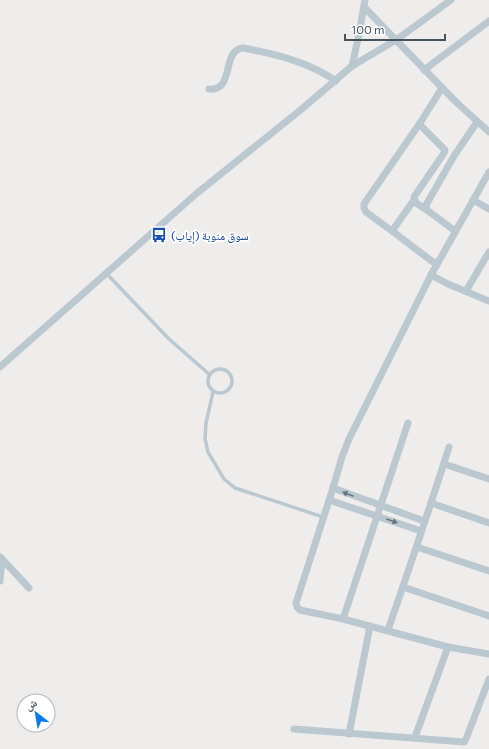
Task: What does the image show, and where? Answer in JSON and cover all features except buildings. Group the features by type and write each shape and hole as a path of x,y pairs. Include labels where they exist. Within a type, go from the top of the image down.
{"street":[{"path":"0,367 196,194 304,108 352,66 396,40 451,0"},
{"path":"364,4 424,70 489,132"},
{"path":"352,66 364,4"},
{"path":"424,70 489,21"},
{"path":"209,89 216,89 222,84 227,74 232,56 240,48 256,50 286,58 318,70 336,81"},
{"path":"436,265 366,212 364,204 420,123 442,88"},
{"path":"427,210 426,205 454,156 477,122"},
{"path":"420,123 422,127 445,150 454,156"},
{"path":"392,231 414,200 414,197 445,150"},
{"path":"489,172 436,265 349,439 296,603 300,610 388,630 448,647 489,653"},
{"path":"414,200 455,231"},
{"path":"473,200 489,209"},
{"path":"466,292 489,252"},
{"path":"431,275 448,284 489,301"},
{"path":"343,619 408,423"},
{"path":"388,630 417,547 424,521 449,447"},
{"path":"444,464 489,479"},
{"path":"333,488 424,521"},
{"path":"329,500 421,531"},
{"path":"431,503 489,523"},
{"path":"417,547 489,571"},
{"path":"0,581 1,558"},
{"path":"1,558 29,588"},
{"path":"403,587 489,616"},
{"path":"349,734 370,626"},
{"path":"415,737 448,647"},
{"path":"294,729 349,734 415,737 464,742 489,679"}],"lane":[{"path":"106,273 169,339 209,374"},
{"path":"219,368 226,370 232,376 232,384 228,391 221,394 213,392 208,386 209,374 213,370 219,368"},
{"path":"213,392 206,423 205,439 208,452 224,479 235,488 323,517"}],"place":[{"name":"سوق منوبة (إياب)","path":"159,235"}]}
